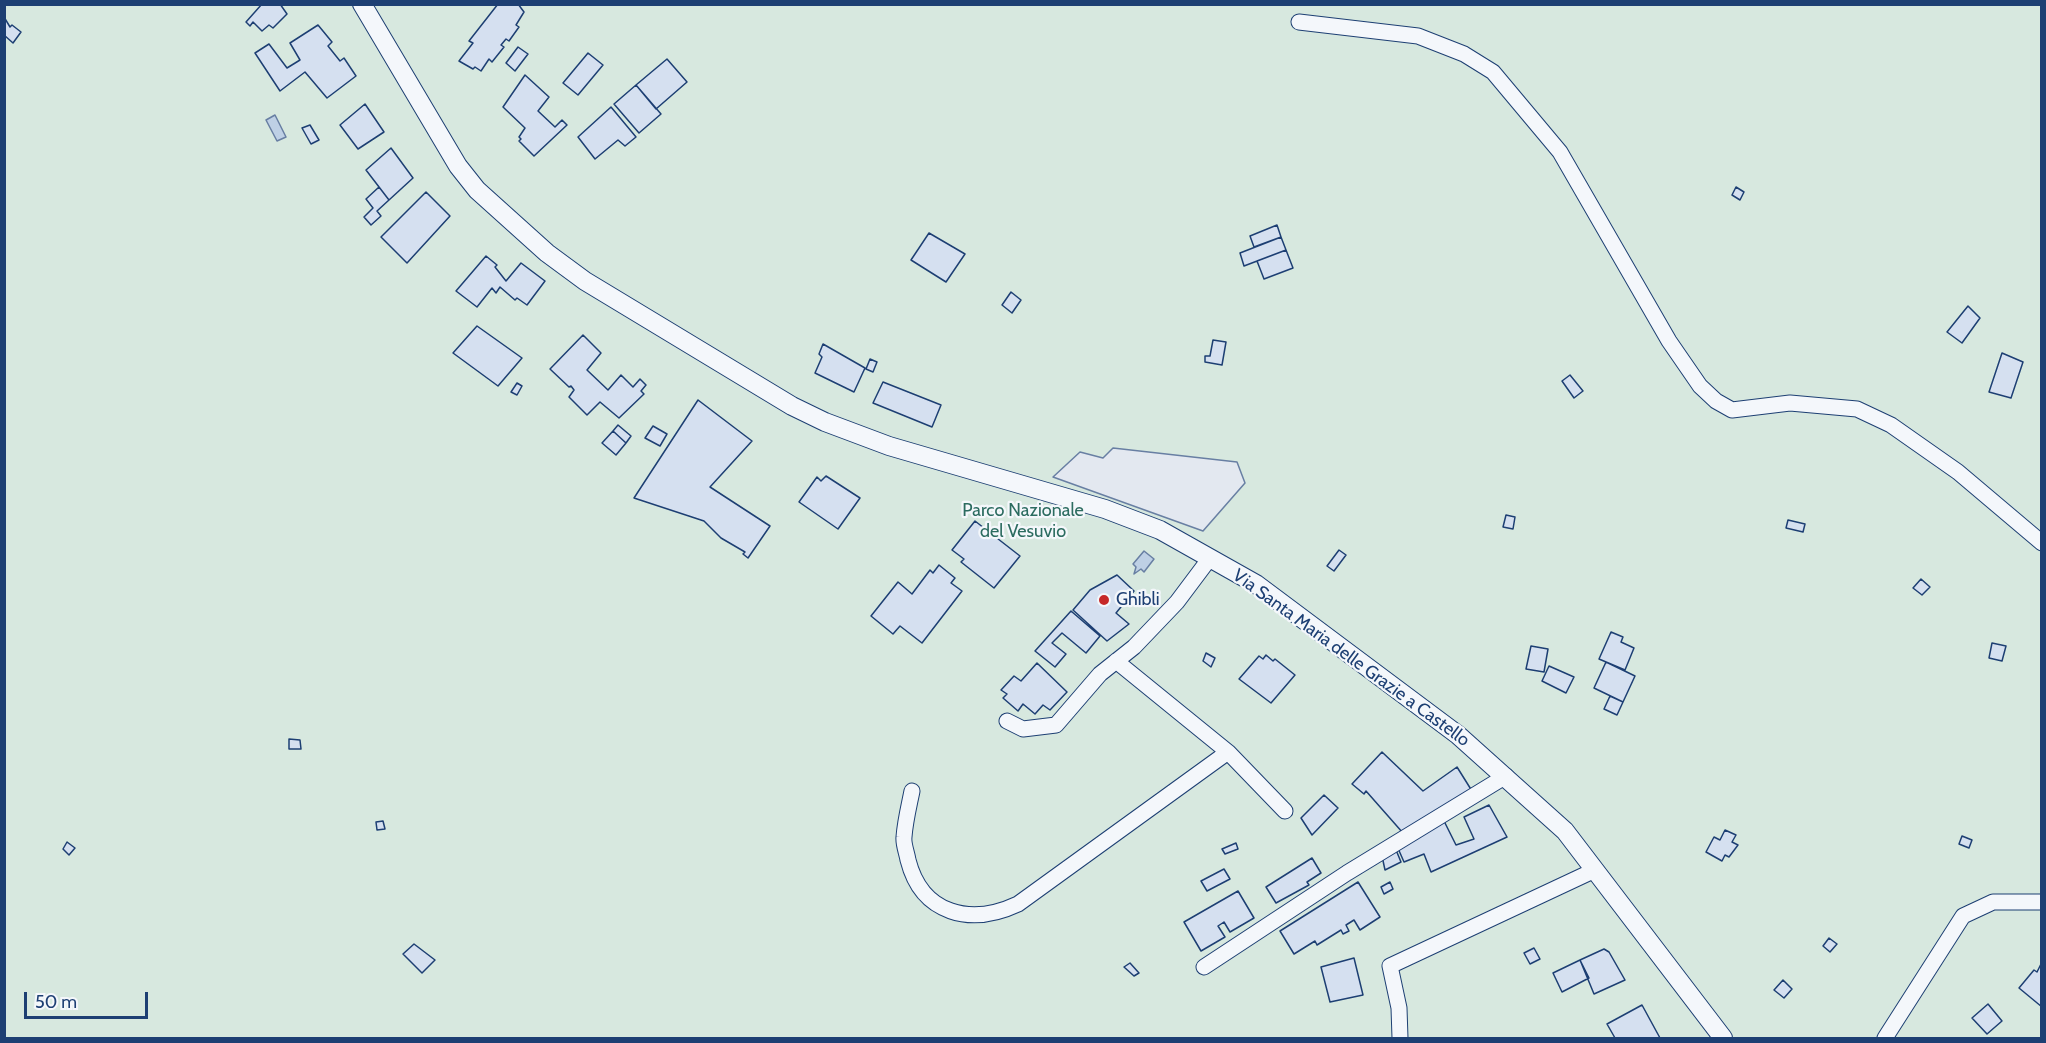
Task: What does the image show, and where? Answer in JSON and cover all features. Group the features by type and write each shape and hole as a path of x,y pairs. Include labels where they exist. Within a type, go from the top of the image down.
{"street":[{"name":"Via Santa Maria delle Grazie a Castello","path":"362,4 458,166 486,198 548,253 585,281 749,382 825,422 967,470 1104,509 1160,530 1256,584 1458,735 1565,831 1723,1038"},
{"path":"1299,22 1418,36 1464,54 1493,72 1560,152 1669,341 1700,386 1716,401 1732,410 1790,403 1857,409 1891,425 1958,471 2042,543"},
{"path":"1007,721 1023,729 1056,725 1100,674 1134,647 1177,602 1210,558"},
{"path":"1116,661 1228,752 1286,811"},
{"path":"912,791 904,839 910,868 921,892 938,905 955,913 1001,912 1018,904 1228,752"},
{"path":"1204,967 1347,873 1506,776"},
{"path":"1400,1038 1399,1008 1390,966 1595,870"},
{"path":"1885,1038 1964,916 1993,902 2042,902"}],"green space":[{"name":"Parco Nazionale del Vesuvio","path":"5,5 2041,5 2041,1038 5,1038"}],"shaded area":[{"path":"1113,448 1237,462 1245,483 1203,531 1053,477 1080,452 1103,458"}],"water":[{"path":"275,115 286,137 277,141 266,120"},
{"path":"1144,551 1154,559 1144,572 1141,569 1134,574 1136,567 1133,564"}],"building":[{"path":"262,4 280,4 287,14 273,28 269,25 262,31 253,22 250,26 246,22"},
{"path":"498,4 518,4 524,12 516,25 519,27 509,41 506,39 501,45 504,47 492,62 489,59 481,71 475,67 473,69 459,61 473,43 469,41"},
{"path":"4,17 10,27 12,25 21,32 13,43 4,35"},
{"path":"318,25 332,42 328,46 340,61 344,58 356,76 327,98 305,72 280,91 255,53 269,44 287,68 300,60 290,43"},
{"path":"518,47 528,54 515,71 506,63"},
{"path":"588,53 603,65 578,95 563,83"},
{"path":"667,59 687,82 656,109 636,85"},
{"path":"525,75 549,97 538,111 555,127 562,120 567,125 534,156 519,141 525,128 503,107"},
{"path":"636,85 661,114 639,133 614,104"},
{"path":"365,104 384,132 358,149 340,125"},
{"path":"611,107 636,137 625,146 618,140 595,159 578,137"},
{"path":"310,125 319,140 311,144 302,128"},
{"path":"391,148 413,178 389,200 366,170"},
{"path":"379,187 389,200 377,211 381,216 371,225 364,217 373,208 366,199"},
{"path":"1736,187 1744,192 1740,200 1732,195"},
{"path":"426,192 450,216 407,263 381,237"},
{"path":"1277,225 1281,237 1254,247 1250,236"},
{"path":"929,233 965,254 946,282 911,260"},
{"path":"1281,237 1286,250 1244,266 1240,253"},
{"path":"1286,250 1293,268 1264,279 1257,261"},
{"path":"486,256 497,265 495,267 506,281 521,263 545,281 527,305 517,298 515,300 500,287 496,293 492,288 477,307 456,291"},
{"path":"1011,292 1021,300 1012,313 1002,305"},
{"path":"1968,306 1980,318 1962,343 1947,332"},
{"path":"477,326 522,358 498,386 453,353"},
{"path":"583,335 601,353 587,370 608,390 621,375 633,387 640,379 646,385 641,391 644,394 619,418 600,402 587,415 569,397 574,390 571,386 569,387 550,369"},
{"path":"1213,340 1226,342 1222,365 1205,362 1205,356 1210,356"},
{"path":"823,344 865,368 854,392 815,373 822,357 819,354"},
{"path":"2002,353 2023,362 2011,398 1989,392"},
{"path":"870,359 877,362 873,372 866,369"},
{"path":"1570,375 1583,391 1574,398 1562,381"},
{"path":"883,382 941,405 932,427 873,403"},
{"path":"517,383 522,386 517,395 511,392"},
{"path":"698,400 752,441 710,487 770,526 748,558 743,554 745,552 721,538 704,521 634,498"},
{"path":"618,425 631,436 626,443 613,431"},
{"path":"653,426 667,434 660,446 645,438"},
{"path":"613,431 626,443 616,455 602,443"},
{"path":"826,476 860,498 838,529 799,502 817,477 821,481"},
{"path":"1506,515 1515,517 1513,529 1503,527"},
{"path":"1788,520 1805,524 1803,532 1786,528"},
{"path":"975,521 1020,556 994,588 961,562 964,559 952,550"},
{"path":"1339,550 1346,555 1334,571 1327,566"},
{"path":"939,565 955,578 951,583 962,591 922,643 900,626 893,634 871,616 898,582 912,594 930,570 933,573"},
{"name":"Ghibli","path":"1117,575 1134,591 1116,613 1129,624 1107,641 1073,610 1090,590"},
{"path":"1921,579 1930,587 1922,595 1913,588"},
{"path":"1071,611 1100,636 1086,653 1062,633 1052,643 1066,654 1055,667 1035,651"},
{"path":"1611,632 1623,637 1621,642 1634,648 1625,670 1599,659"},
{"path":"1992,643 2006,646 2002,661 1989,658"},
{"path":"1531,646 1548,649 1544,672 1526,669"},
{"path":"1206,653 1215,658 1211,667 1203,661"},
{"path":"1266,655 1273,661 1275,659 1295,675 1271,703 1239,679 1259,656 1263,659"},
{"path":"1606,662 1635,676 1623,702 1594,688"},
{"path":"1037,663 1067,692 1050,710 1043,705 1035,714 1023,704 1018,711 1003,698 1007,694 1001,690 1014,676 1021,681"},
{"path":"1549,666 1574,677 1566,693 1542,681"},
{"path":"1610,696 1623,702 1617,715 1604,709"},
{"path":"289,739 300,740 301,749 289,749"},
{"path":"1382,752 1423,791 1457,767 1472,791 1403,833 1366,791 1364,794 1352,784"},
{"path":"1324,795 1338,808 1312,835 1301,818"},
{"path":"1489,805 1507,837 1431,872 1424,854 1404,862 1397,846 1443,819 1456,845 1474,839 1464,817"},
{"path":"383,821 385,829 377,830 376,822"},
{"path":"1725,830 1736,835 1732,842 1738,845 1729,857 1725,855 1722,861 1706,852 1714,837 1720,840"},
{"path":"1962,836 1972,840 1969,848 1959,844"},
{"path":"67,842 75,848 69,855 63,849"},
{"path":"1236,843 1238,849 1225,854 1222,849"},
{"path":"1396,850 1401,862 1385,870 1382,856"},
{"path":"1312,858 1321,873 1307,882 1309,885 1276,903 1266,887"},
{"path":"1224,869 1230,879 1207,891 1201,881"},
{"path":"1358,882 1380,917 1360,930 1354,920 1346,925 1349,931 1343,934 1341,930 1317,945 1315,941 1294,954 1280,931"},
{"path":"1390,882 1393,889 1384,894 1381,887"},
{"path":"1238,891 1254,918 1230,932 1224,922 1218,926 1225,937 1201,951 1184,922"},
{"path":"1829,938 1837,944 1830,952 1823,946"},
{"path":"414,944 435,960 422,973 403,954"},
{"path":"1534,948 1540,959 1530,964 1524,953"},
{"path":"1604,949 1609,952 1625,980 1594,994 1580,960"},
{"path":"1354,958 1363,995 1330,1002 1321,967"},
{"path":"1580,960 1589,978 1562,992 1553,973"},
{"path":"2042,962 2042,1007 2019,988 2034,970 2037,972"},
{"path":"1130,963 1139,973 1134,976 1124,967"},
{"path":"1783,980 1792,989 1784,998 1774,990"},
{"path":"1988,1004 2002,1021 1987,1034 1972,1018"},
{"path":"1642,1005 1660,1038 1615,1038 1607,1024"}],"place":[{"name":"Ghibli","path":"1104,600"}]}
